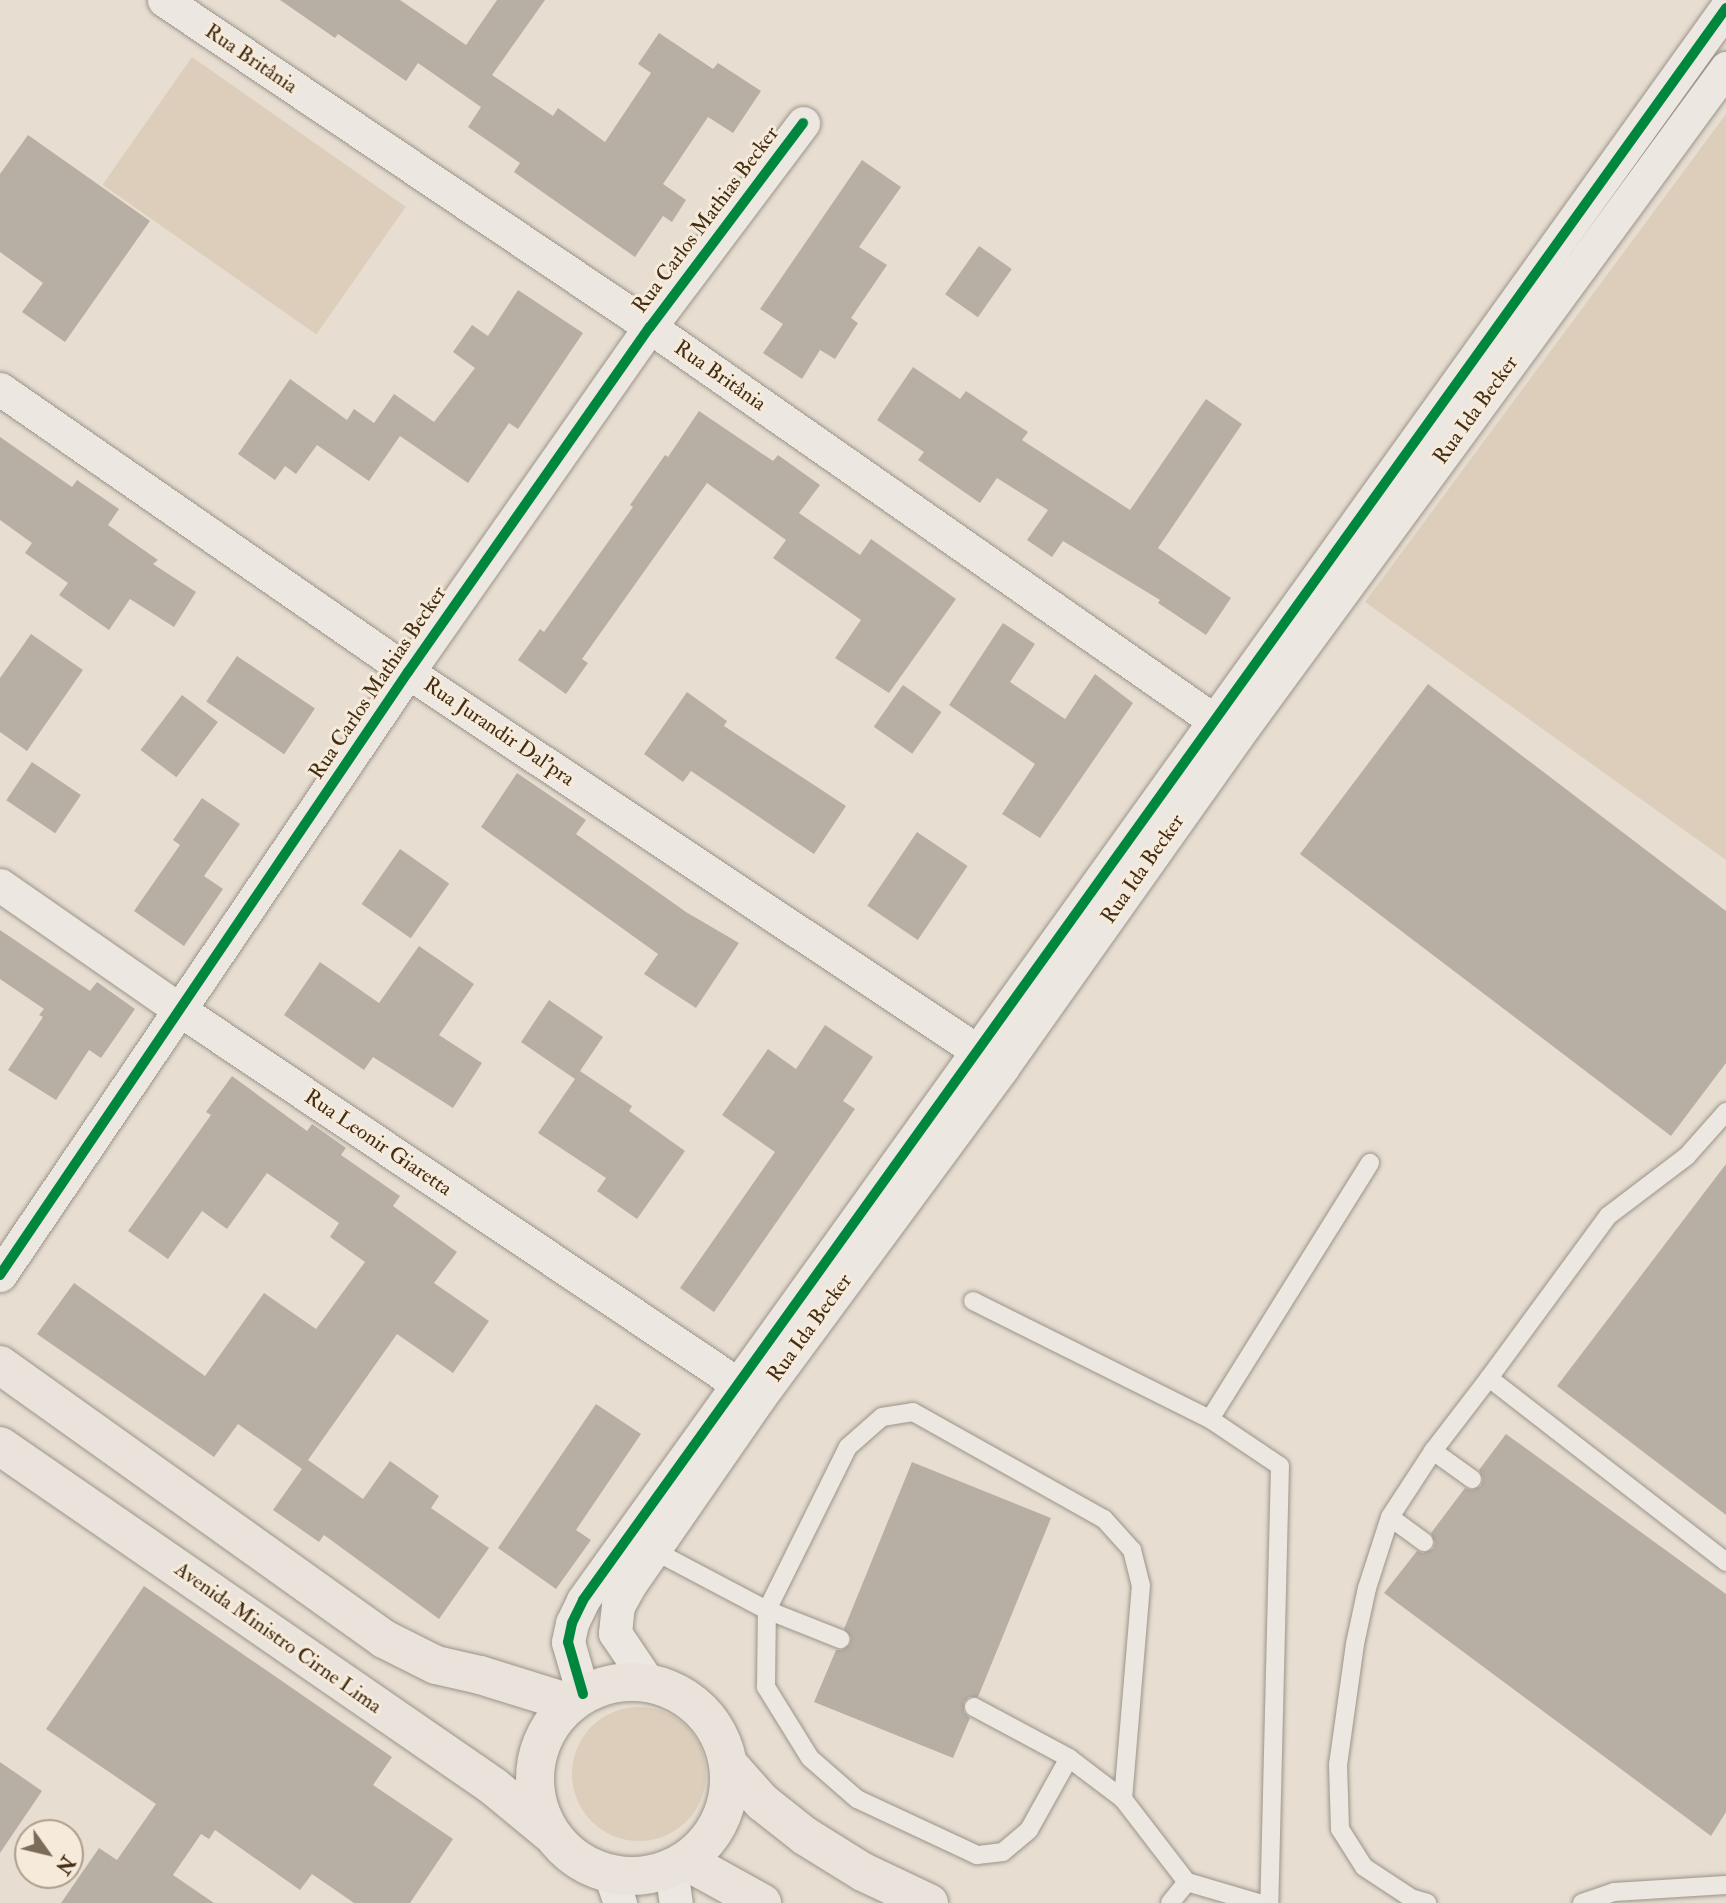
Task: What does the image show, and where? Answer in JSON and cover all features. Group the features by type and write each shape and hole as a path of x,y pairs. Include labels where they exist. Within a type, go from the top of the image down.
{"main road":[{"path":"0,1365 384,1639 436,1665 576,1698"},
{"name":"Avenida Ministro Cirne Lima","path":"0,1446 493,1786 551,1834"},
{"path":"677,1877 721,1819 729,1793 729,1765 715,1726 686,1697 648,1682 614,1682 576,1698 547,1731 535,1765 537,1802 551,1834 577,1860 615,1889 641,1877 677,1877 762,1903"},
{"path":"729,1765 762,1802 804,1836 863,1872 929,1903"}],"street":[{"name":"Rua Britânia","path":"163,0 650,327 1226,728"},
{"path":"1226,728 1726,8"},
{"name":"Rua Ida Becker","path":"648,1682 615,1633 618,1606 748,1391 990,1059 1226,728 1726,68"},
{"name":"Rua Carlos Mathias Becker","path":"0,1275 408,672 650,327 803,123"},
{"name":"Rua Jurandir Dal'pra","path":"0,389 408,672 990,1059"},
{"name":"Rua Leonir Giaretta","path":"0,884 180,1010 748,1391"},
{"path":"576,1698 568,1642 572,1623 583,1600 748,1391"}],"lane":[{"path":"1427,1903 1411,1898 1364,1867 1339,1829 1338,1765 1355,1644 1367,1588 1390,1517 1433,1451 1608,1216 1687,1156 1726,1112"},
{"path":"1210,1419 1370,1163"},
{"path":"973,1301 1210,1419 1280,1465 1269,1903"},
{"path":"1489,1378 1726,1562"},
{"path":"1069,1758 1029,1830 1003,1852 976,1854 858,1799 810,1758 766,1687 767,1610 848,1447 882,1417 913,1412 1104,1519 1132,1550 1140,1585 1123,1799"},
{"path":"1433,1451 1472,1479"},
{"path":"1390,1517 1424,1542"},
{"path":"653,1550 767,1610 840,1639"},
{"path":"974,1707 1069,1758 1123,1799 1186,1882 1259,1903"},
{"path":"1170,1903 1186,1882"},
{"path":"1582,1903 1614,1892 1726,1885"}],"shaded area":[{"path":"192,57 406,207 316,334 103,185"},
{"path":"1726,114 1726,860 1365,602"},
{"path":"639,1707 665,1712 686,1727 701,1748 706,1774 701,1800 686,1821 665,1836 639,1841 613,1836 592,1821 577,1800 572,1774 577,1748 592,1727 613,1712"}],"building":[{"path":"280,0 400,0 466,45 497,0 545,0 492,75 553,116 558,108 605,142 651,73 638,64 659,33 713,69 718,63 761,91 733,133 708,117 663,184 686,200 672,222 663,216 635,257 514,172 520,163 468,127 481,107 418,63 406,81 338,34 335,38"},
{"path":"28,135 150,221 65,342 22,312 43,283 0,252 0,174"},
{"path":"862,160 901,187 859,247 887,265 851,318 858,323 835,359 820,350 802,379 763,353 783,324 760,309"},
{"path":"979,246 1012,269 978,317 945,294"},
{"path":"518,290 583,333 518,429 509,423 468,483 400,436 369,481 317,445 296,474 285,466 275,480 238,454 290,379 347,420 354,409 374,423 394,394 434,422 475,368 453,352 472,325 488,336"},
{"path":"913,367 960,399 966,391 1028,432 1022,440 1130,510 1206,399 1242,424 1158,548 1231,598 1206,635 1158,603 1160,600 1063,541 1052,557 1027,540 1048,510 997,478 980,503 918,460 924,452 877,420"},
{"path":"699,411 773,461 778,455 820,485 799,513 860,555 871,539 956,599 889,693 835,658 861,620 773,558 786,540 707,483 582,659 588,663 566,694 518,660 540,629 544,632 633,507 630,505 665,455 668,457"},
{"path":"0,437 72,487 77,480 119,509 108,525 158,560 153,564 196,592 174,627 130,599 109,630 59,595 68,583 25,553 32,543 0,520"},
{"path":"1003,623 1035,644 1010,682 1065,719 1095,674 1133,703 1040,838 1002,814 1035,764 949,705"},
{"path":"31,634 83,670 27,751 0,732 0,678"},
{"path":"237,656 315,709 284,754 206,702"},
{"path":"1428,684 1726,911 1726,1063 1671,1136 1300,854"},
{"path":"903,685 942,712 912,754 874,727"},
{"path":"687,692 727,721 724,726 846,806 814,854 691,771 683,782 644,754"},
{"path":"182,695 218,722 176,777 140,750"},
{"path":"32,762 81,795 55,833 6,800"},
{"path":"517,773 586,820 576,834 686,912 739,943 696,1008 644,974 658,954 481,827"},
{"path":"202,798 240,824 204,876 223,889 184,946 134,911 180,845 173,840"},
{"path":"917,832 968,866 918,940 867,906"},
{"path":"400,849 449,883 411,938 362,904"},
{"path":"0,930 90,991 97,982 135,1009 101,1058 89,1050 56,1100 8,1070 43,1017 39,1015 44,1009 0,979"},
{"path":"419,946 474,984 439,1035 482,1063 453,1108 373,1057 364,1070 284,1015 320,962 379,1003"},
{"path":"549,1000 603,1037 580,1071 632,1106 629,1111 685,1151 637,1219 597,1191 606,1178 538,1133 575,1079 521,1042"},
{"path":"825,1025 873,1057 843,1101 855,1109 714,1312 680,1288 775,1152 722,1115 768,1049 796,1069"},
{"path":"232,1076 307,1131 312,1124 346,1148 341,1155 400,1196 393,1206 457,1252 434,1283 489,1321 453,1373 397,1334 308,1460 363,1499 390,1461 439,1496 431,1508 489,1548 439,1619 324,1535 319,1542 273,1510 302,1469 238,1424 214,1457 37,1334 74,1283 205,1376 264,1293 316,1329 365,1262 330,1237 339,1223 267,1173 227,1229 202,1211 168,1259 128,1231 211,1115 206,1112"},
{"path":"1726,1164 1726,1515 1557,1386"},
{"path":"596,1404 641,1434 576,1530 591,1540 556,1589 498,1548"},
{"path":"1506,1434 1726,1594 1726,1812 1711,1836 1384,1593 1417,1551 1423,1553 1433,1549 1435,1543 1431,1533 1465,1488 1472,1490 1481,1486 1483,1479 1479,1470"},
{"path":"912,1462 1051,1518 978,1697 969,1697 964,1702 964,1712 970,1718 953,1758 814,1702 836,1650 842,1650 850,1644 851,1637 844,1629"},
{"path":"144,1586 392,1757 373,1785 453,1839 410,1903 354,1903 312,1874 300,1890 215,1830 209,1839 201,1834 173,1875 214,1903 61,1903 71,1889 84,1889 84,1870 99,1848 117,1860 156,1804 46,1729"},
{"path":"0,1762 42,1791 23,1819 14,1819 14,1832 0,1853"}],"cycle path":[{"path":"583,1694 568,1642 572,1623 583,1600 1726,8"},
{"path":"0,1275 408,672 650,327 803,123"}]}
